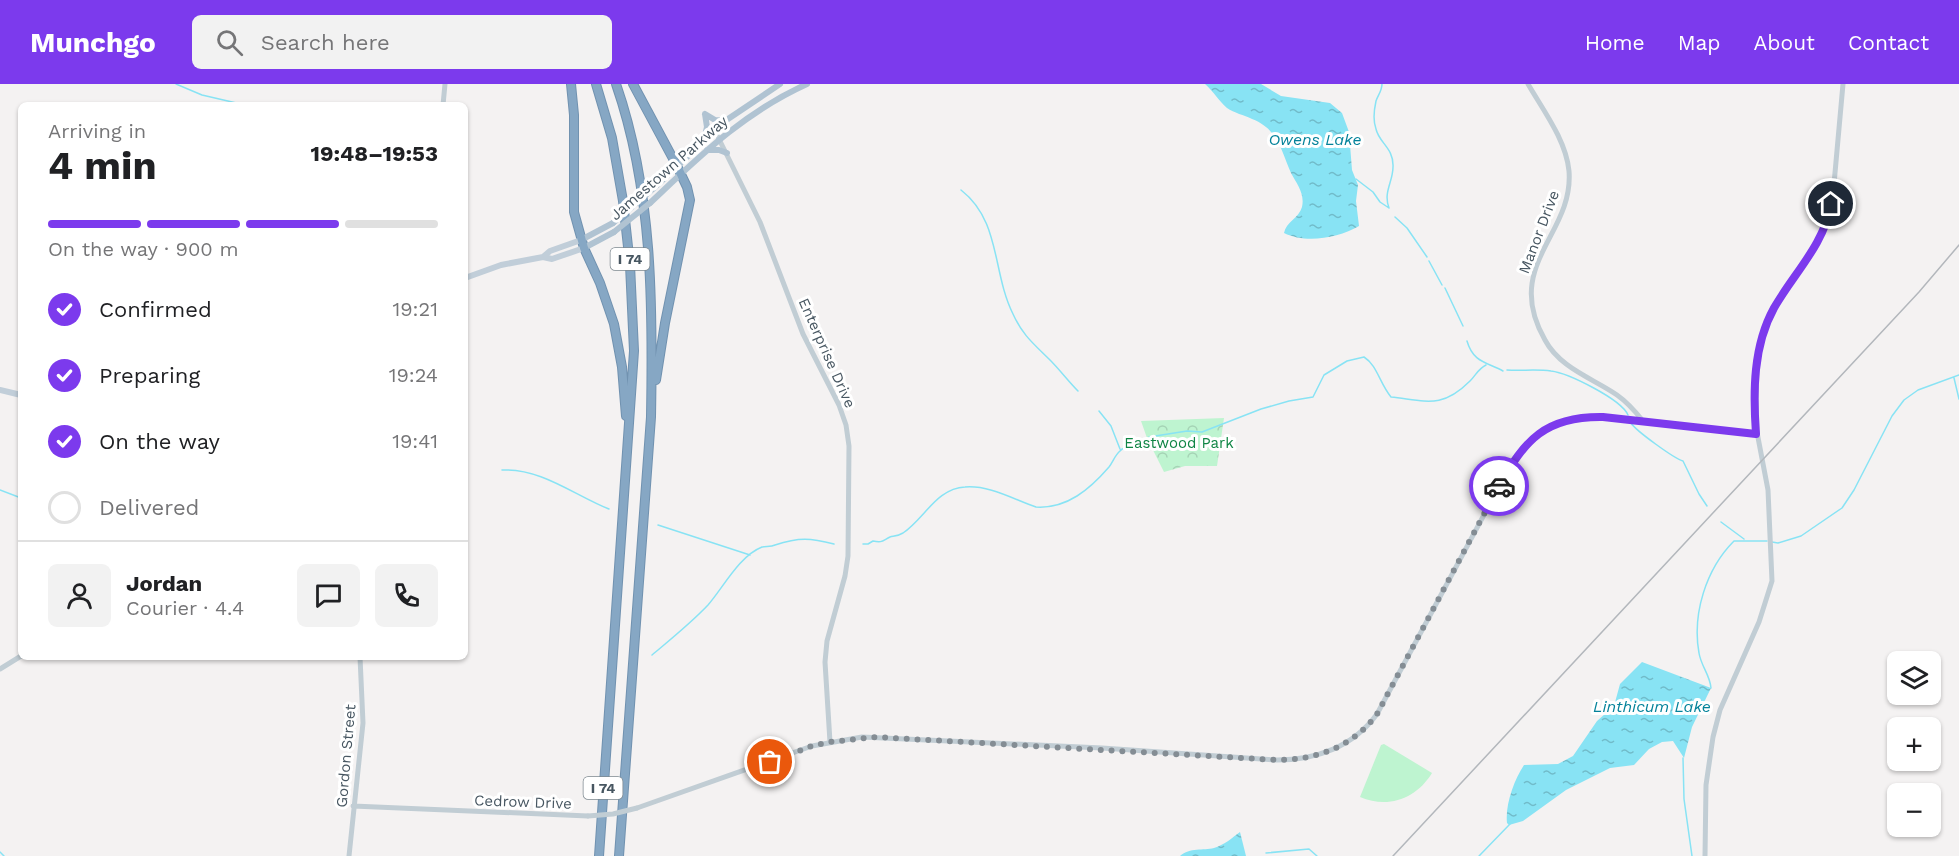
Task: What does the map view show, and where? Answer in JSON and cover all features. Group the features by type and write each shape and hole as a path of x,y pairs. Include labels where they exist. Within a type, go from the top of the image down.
{"highway":[{"path":"571,84 574,115 573,205 581,240 604,293 616,335 624,378 628,437"},
{"name":"I 74","path":"596,84 607,118 616,159 629,255 634,351 599,856"},
{"name":"I 74","path":"616,84 634,156 647,242 652,329 651,417 619,856"},
{"path":"633,84 681,174 688,191 690,205 662,337 651,417"}],"main road":[{"name":"Jamestown Parkway","path":"543,257 550,251 581,240 613,223 725,121 780,84"},
{"name":"Jamestown Parkway","path":"468,278 501,265 543,257 552,259 584,248 614,232 632,219 719,139 761,108 807,84"},
{"path":"704,140 707,127 705,114 715,120 725,121"},
{"path":"706,150 719,150 727,153"},
{"path":"0,390 18,393"}],"street":[{"path":"443,102 445,84"},
{"name":"Manor Drive","path":"1528,84 1563,147 1569,176 1565,202 1533,276 1532,301 1536,321 1555,355 1618,396 1634,409 1643,421"},
{"path":"1705,856 1706,786 1713,737 1731,682 1767,601 1772,581 1768,490 1756,434 1756,374 1760,345 1774,308 1811,254 1827,222 1833,195 1843,84"},
{"name":"Enterprise Drive","path":"715,130 766,235 802,334 839,405 846,425 849,446 848,556 825,653 830,742"},
{"name":"Cedrow Drive","path":"353,806 588,816 613,814 637,808 812,746 862,737 1277,760 1298,759 1326,753 1351,741 1377,714 1514,459 1524,447 1547,428 1570,420 1594,417 1756,434"},
{"path":"0,669 18,658"},
{"name":"Gordon Street","path":"349,856 363,723 360,660"}],"green space":[{"name":"Eastwood Park","path":"1224,418 1217,466 1185,466 1164,472 1141,421"},
{"path":"1384,744 1432,773 1410,795 1391,802 1360,797 1381,745"}],"water":[{"name":"Owens Lake","path":"1205,84 1261,84 1281,96 1330,103 1342,113 1349,132 1352,170 1358,185 1356,201 1359,226 1342,234 1312,239 1284,233 1300,211 1302,198 1278,141 1261,123 1227,108"},
{"name":"Linthicum Lake","path":"1642,662 1711,688 1692,727 1684,758 1673,741 1662,742 1649,749 1634,765 1610,768 1566,790 1523,821 1509,825 1507,816 1509,801 1524,765 1558,764 1573,756 1597,721 1614,706 1620,684"},
{"path":"1240,832 1246,856 1180,856 1192,850 1218,847"}],"waterway":[{"path":"176,84 202,95 232,102"},
{"path":"1382,84 1376,101 1374,119 1378,134 1393,160 1393,172 1387,197 1389,208"},
{"path":"1356,179 1389,208"},
{"path":"961,190 974,203 983,217 994,248 1006,298 1017,322 1029,339 1078,391"},
{"path":"1395,217 1407,228 1427,257"},
{"path":"1429,261 1442,285"},
{"path":"1445,288 1463,326"},
{"path":"1467,341 1477,357 1503,371"},
{"path":"1149,437 1187,431 1202,432 1261,409 1313,397 1324,375 1347,361 1364,357 1372,365 1391,397 1424,401 1434,401 1451,396 1486,365"},
{"path":"1507,370 1546,370 1569,376 1605,395 1628,415"},
{"path":"1772,542 1778,543 1801,536 1842,508 1854,490 1892,416 1904,400 1918,390 1959,375"},
{"path":"1954,378 1959,399"},
{"path":"1099,411 1111,426 1120,449"},
{"path":"1631,423 1656,444 1683,461 1707,506"},
{"path":"863,544 882,541 903,533 939,498 955,489 983,488 1036,507 1058,505 1086,490 1109,467 1121,450 1137,443"},
{"path":"502,470 530,473 544,478 609,509"},
{"path":"0,490 18,497"},
{"path":"1721,522 1744,539"},
{"path":"658,525 750,555"},
{"path":"652,655 701,612 732,573 754,551 762,547 798,540 834,544"},
{"path":"1711,688 1700,658 1697,638 1703,593 1716,565 1734,541 1767,541"},
{"path":"1683,758 1684,799 1692,856"},
{"path":"1479,856 1510,824"},
{"path":"1266,853 1309,849 1317,856"},
{"path":"0,852 4,856"}],"railway":[{"path":"1393,856 1919,292 1959,245"}],"way so far":[{"path":"770,762 812,746 862,737 1119,749 1277,760 1298,759 1326,753 1351,741 1377,714 1499,486"}],"route":[{"path":"1499,486 1514,459 1530,441 1547,428 1570,420 1603,417 1756,434 1756,374 1762,336 1774,308 1820,238 1831,204"}]}
